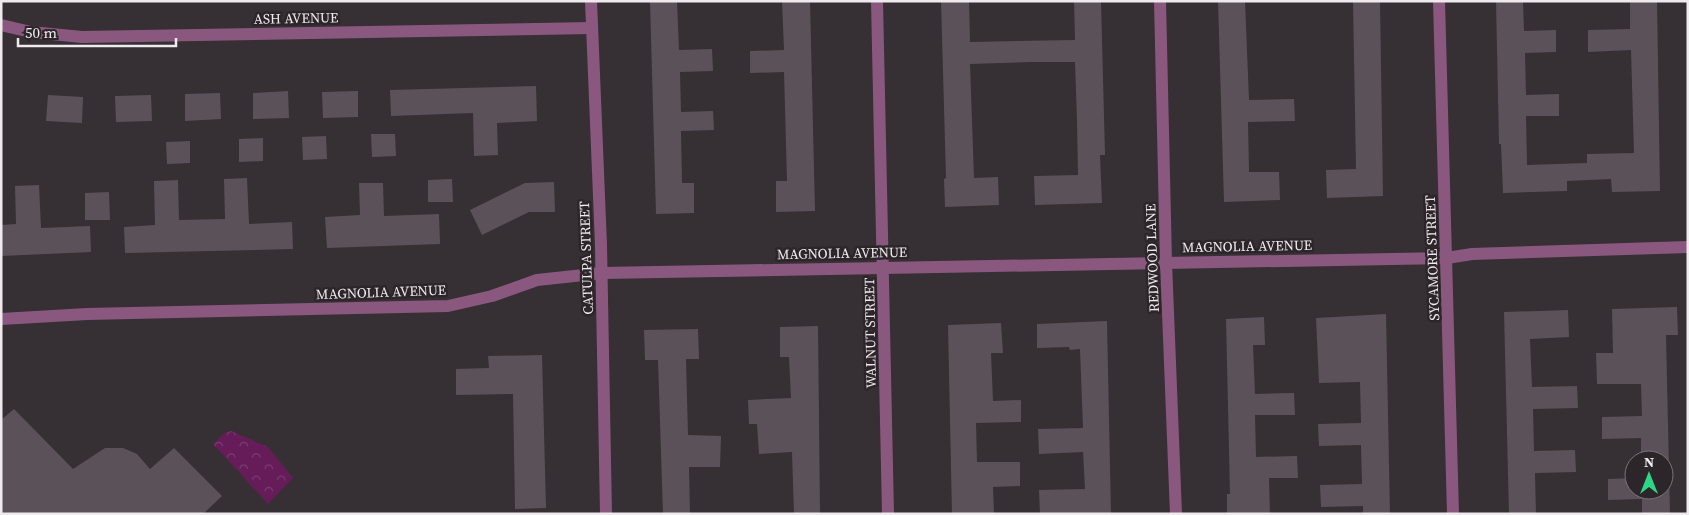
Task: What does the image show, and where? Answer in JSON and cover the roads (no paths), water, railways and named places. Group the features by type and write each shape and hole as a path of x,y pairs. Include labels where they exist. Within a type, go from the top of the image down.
{"street":[{"name":"CATULPA STREET","path":"591,1 602,273 606,514"},
{"name":"WALNUT STREET","path":"877,1 888,514"},
{"name":"REDWOOD LANE","path":"1160,1 1166,262 1176,514"},
{"name":"SYCAMORE STREET","path":"1439,1 1453,514"},
{"name":"ASH AVENUE","path":"1,25 31,32 82,37 592,28"},
{"name":"MAGNOLIA AVENUE","path":"1,319 87,314 448,306 492,296 537,280 602,273 1447,258 1472,254 1688,247"}]}
